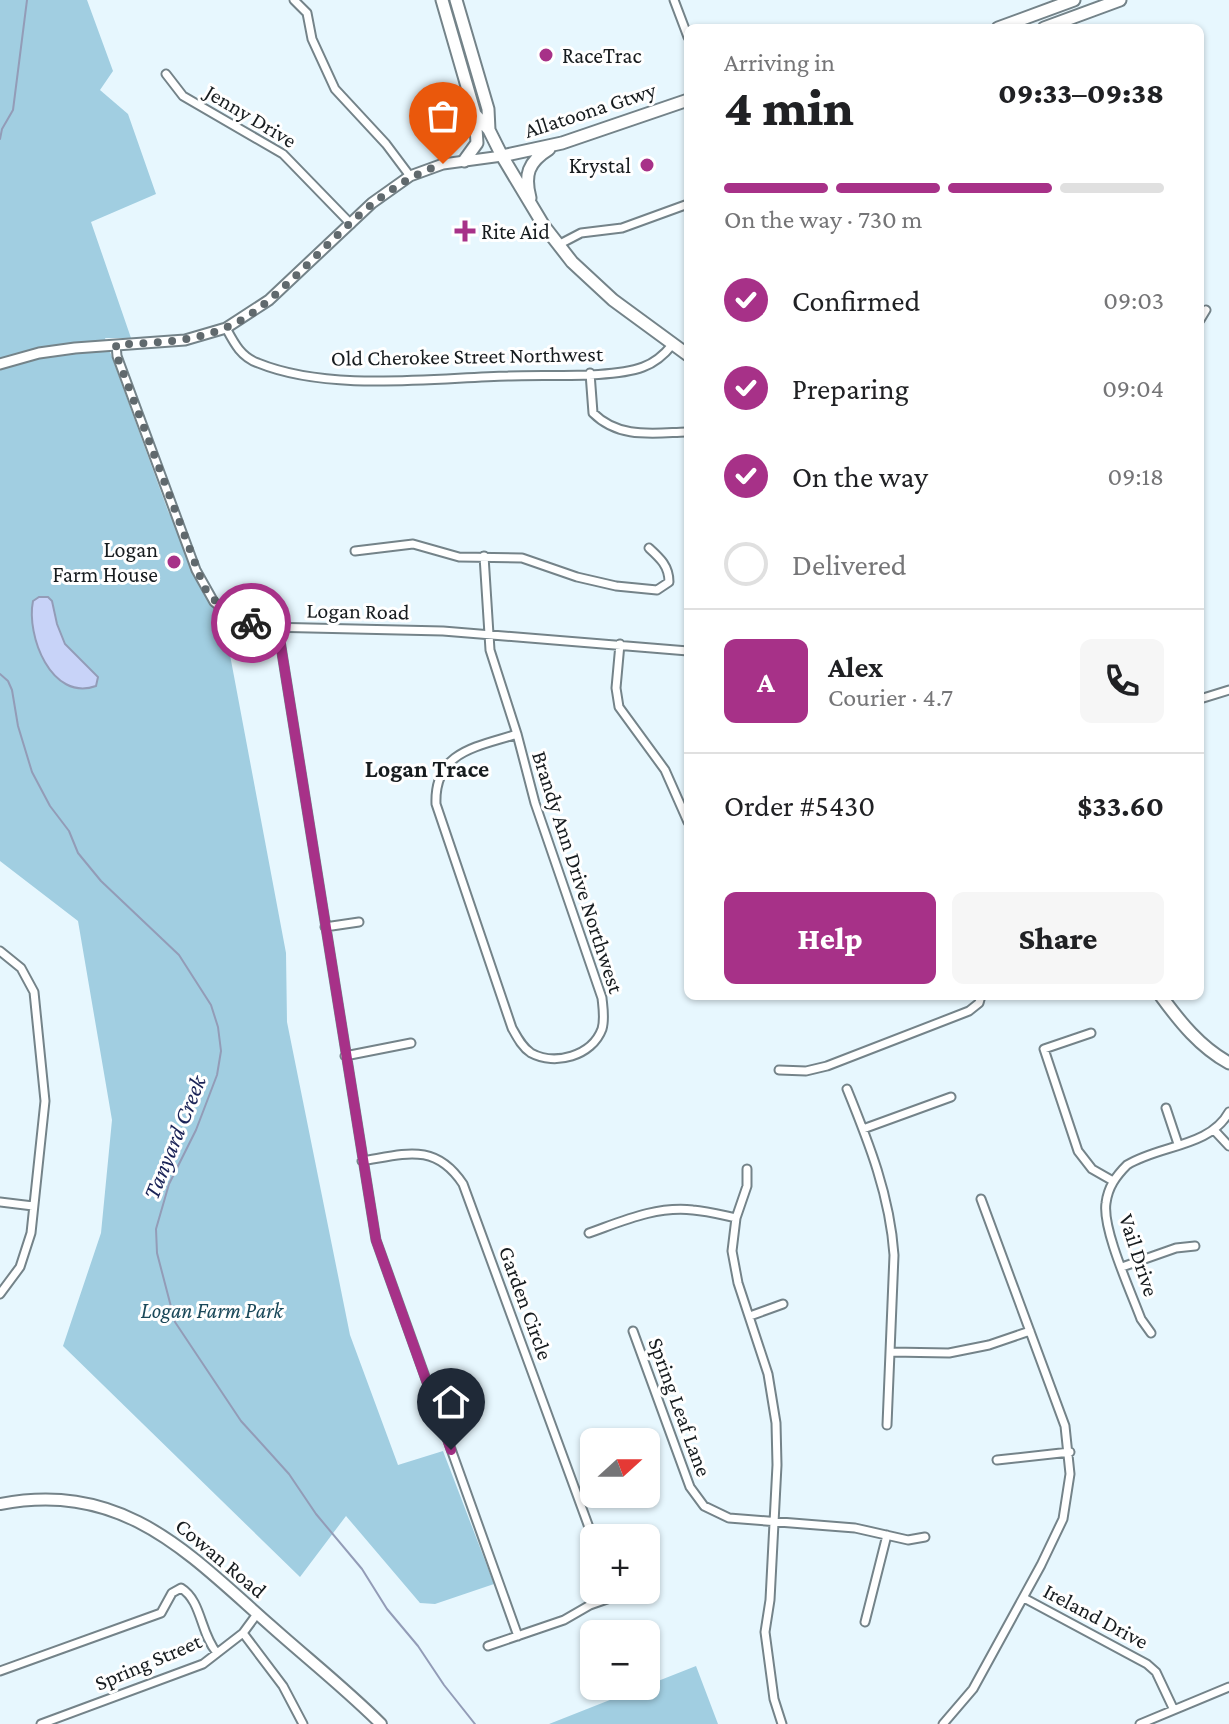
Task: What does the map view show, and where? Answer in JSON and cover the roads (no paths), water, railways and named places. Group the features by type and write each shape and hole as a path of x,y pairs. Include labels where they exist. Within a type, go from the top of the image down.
{"main road":[{"path":"442,0 475,114 477,143 464,161"},
{"path":"456,0 488,109 489,130"},
{"path":"1009,24 1074,0"},
{"path":"1054,24 1120,0"},
{"name":"Allatoona Gtwy","path":"502,156 557,144 684,101"},
{"path":"475,114 489,130 557,245 613,300 684,352"},
{"path":"532,206 527,170 557,144"},
{"path":"1164,1000 1202,1045 1229,1063"},
{"name":"Cowan Road","path":"0,1504 39,1499 74,1501 98,1506 144,1523 177,1545 381,1724"}],"street":[{"path":"294,0 307,13 312,39 335,89 386,144 410,176"},
{"path":"674,0 684,26"},
{"name":"Jenny Drive","path":"166,74 183,96 283,154 351,224"},
{"name":"Allatoona Gtwy","path":"0,364 48,352 185,340 226,328 269,300 380,196 410,176 443,164 502,156"},
{"path":"557,245 581,233 622,228 684,205"},
{"name":"Old Cherokee Street Northwest","path":"226,328 241,352 251,360 335,380 590,373 643,367 665,354 672,345"},
{"name":"Logan Road","path":"116,345 117,356 204,587 214,602 229,614 278,628 443,631 684,651"},
{"path":"590,373 593,413 602,422 619,432 684,432"},
{"path":"355,551 413,544 459,557 522,558 577,577 616,586 663,589 669,582 667,570 663,561 649,548"},
{"name":"Brandy Ann Drive Northwest","path":"484,556 487,636 517,734 535,803 602,998 603,1021 601,1032 594,1042 573,1056 558,1059 530,1052 512,1028 436,804 438,778 451,759 517,734"},
{"path":"278,628 376,1240 518,1636"},
{"path":"620,644 616,688 619,707 665,770 684,813"},
{"path":"1204,698 1229,690"},
{"path":"325,927 359,922"},
{"path":"0,951 21,968 34,992 45,1101 26,1249 14,1276 0,1294"},
{"path":"779,1070 806,1071 827,1066 969,1011 980,1000"},
{"path":"1091,1033 1044,1049 1078,1151 1092,1169 1113,1181 1135,1161 1214,1130 1229,1112"},
{"path":"345,1056 411,1043"},
{"path":"847,1089 882,1183 892,1230 894,1255 887,1425"},
{"path":"863,1129 951,1097"},
{"path":"1166,1108 1178,1144"},
{"path":"1214,1130 1229,1146"},
{"name":"Garden Circle","path":"362,1161 422,1153 442,1161 463,1184 588,1524"},
{"path":"747,1169 747,1186 736,1218 732,1251 768,1374 776,1423 769,1617 765,1632 774,1699 782,1724"},
{"name":"Vail Drive","path":"1113,1181 1105,1214 1141,1319 1151,1333"},
{"path":"943,1724 973,1689 1024,1598 1063,1519 1070,1474 1065,1426 981,1199"},
{"path":"0,1202 33,1206"},
{"path":"589,1233 666,1209 691,1209 736,1218"},
{"path":"1122,1267 1176,1248 1195,1246"},
{"path":"750,1316 783,1304"},
{"name":"Spring Leaf Lane","path":"633,1331 696,1497 714,1513 729,1518 855,1528 908,1540 925,1537"},
{"path":"891,1352 949,1353 989,1345 1030,1331"},
{"path":"997,1460 1070,1452"},
{"path":"865,1622 887,1535"},
{"path":"0,1671 161,1613 172,1593 181,1588 190,1593 206,1641 217,1653"},
{"name":"Ireland Drive","path":"1024,1598 1147,1664 1156,1672 1173,1708"},
{"path":"488,1646 564,1620 593,1604"},
{"name":"Spring Street","path":"41,1724 203,1664 243,1633 257,1614"},
{"path":"243,1633 283,1686 303,1724"},
{"path":"1140,1724 1229,1687"}],"waterway":[{"name":"Tanyard Creek","path":"0,139 13,110 27,0"},
{"name":"Tanyard Creek","path":"0,674 12,690 18,726 32,772 50,806 69,831 78,853 101,881 179,955 211,1005 218,1027 221,1051 217,1075 196,1130 169,1184 156,1229 157,1253 175,1322 241,1421 289,1474 475,1724"}],"place":[{"name":"RaceTrac","path":"546,55"},
{"name":"Krystal","path":"647,165"},
{"name":"Rite Aid","path":"465,231"},
{"name":"Logan Farm House","path":"174,562"}],"district":[{"name":"Logan Trace","path":"427,768"}],"park label":[{"name":"Logan Farm Park","path":"212,1310"}]}
